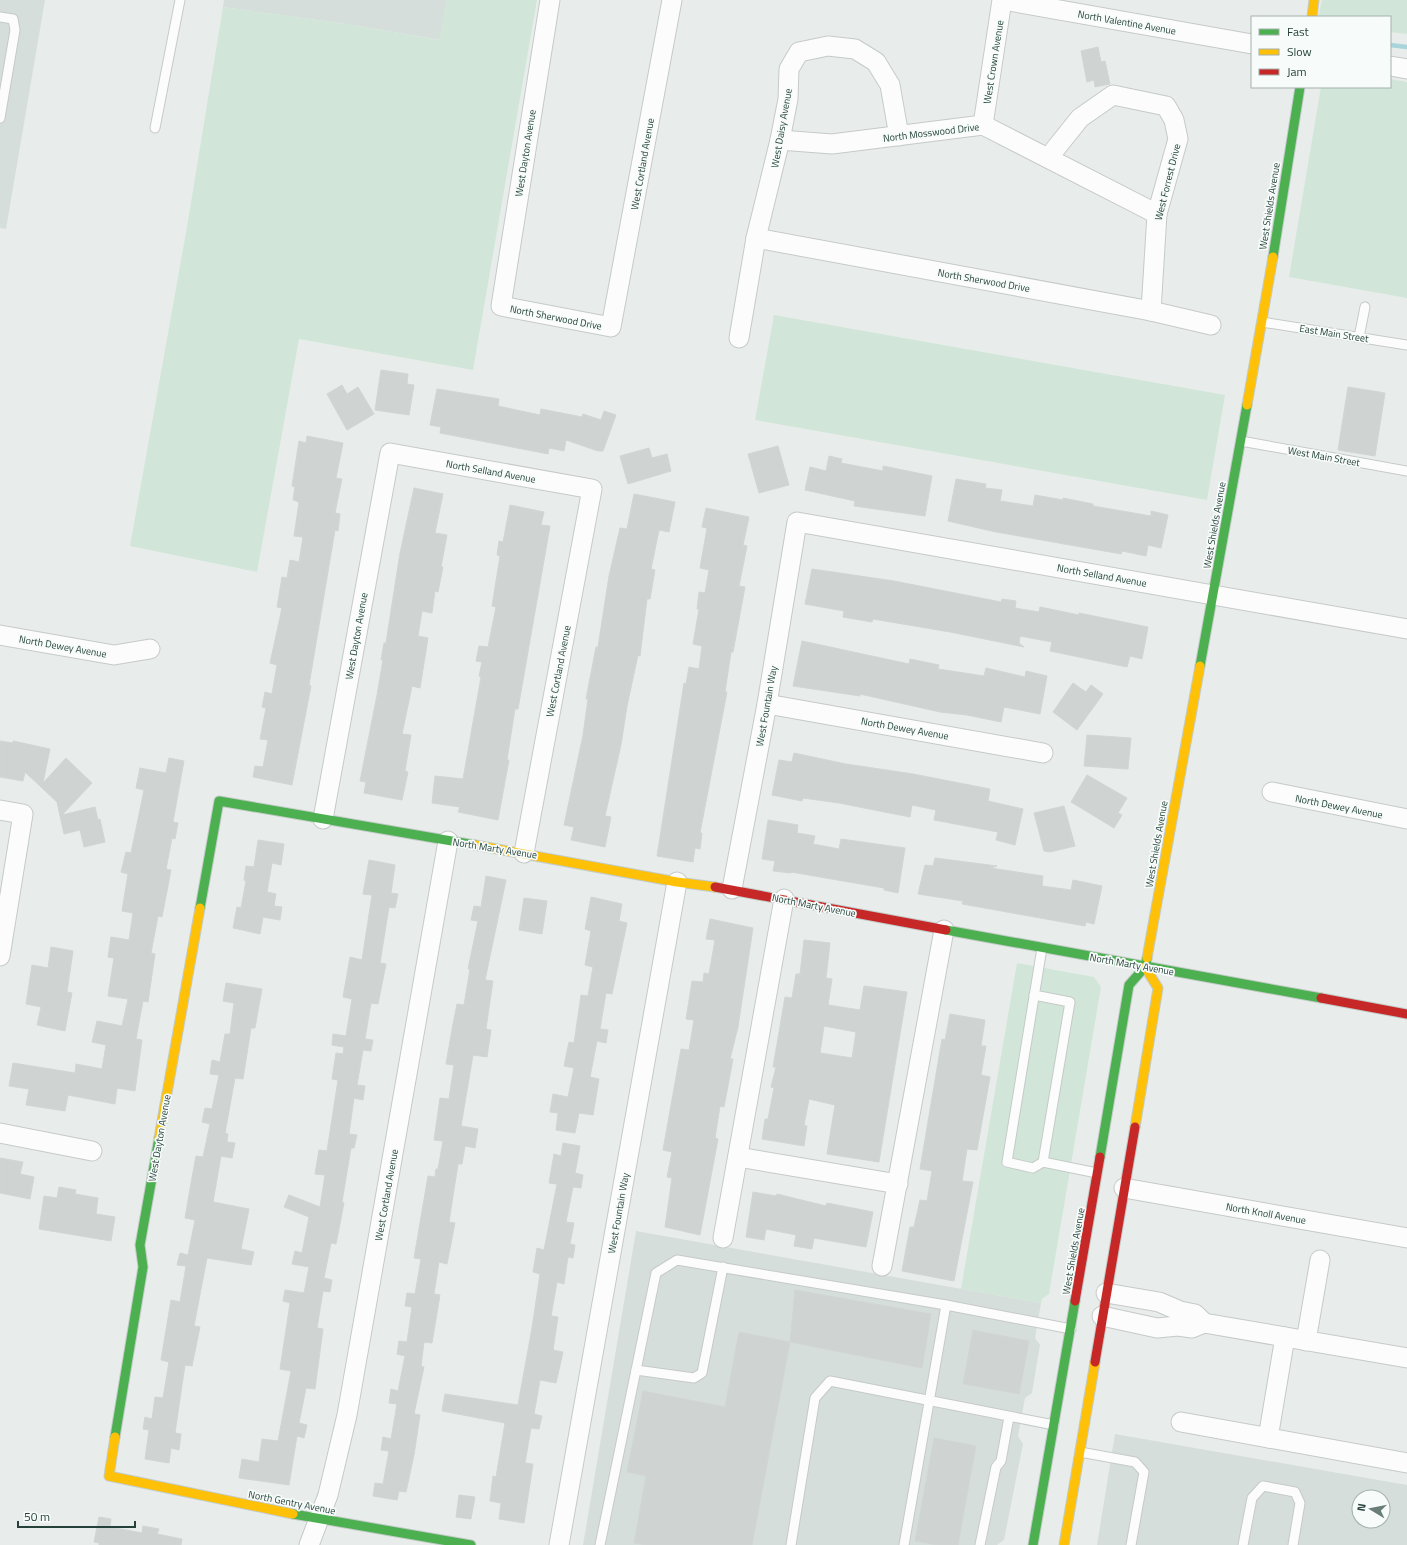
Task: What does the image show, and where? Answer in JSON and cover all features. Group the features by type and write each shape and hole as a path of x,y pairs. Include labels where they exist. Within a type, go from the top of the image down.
{"street":[{"name":"West Dayton Avenue","path":"501,306 550,0"},
{"name":"West Cortland Avenue","path":"611,327 672,0"},
{"name":"North Valentine Avenue","path":"1003,0 1251,44"},
{"name":"West Crown Avenue","path":"983,125 1003,0"},
{"path":"1312,16 1314,0"},
{"name":"West Daisy Avenue","path":"740,338 756,238 780,140 788,100 789,69 799,52 828,46 855,49 876,62 890,85 899,136"},
{"path":"1391,66 1407,69"},
{"name":"West Shields Avenue","path":"1033,1545 1129,985 1145,967 1262,322 1300,88"},
{"name":"West Forrest Drive","path":"1048,158 1080,118 1113,95 1166,106 1174,120 1178,139 1157,214 1152,311"},
{"name":"North Mosswood Drive","path":"780,140 832,144 983,125 1157,214"},
{"name":"North Sherwood Drive","path":"756,238 1152,311 1211,324"},
{"name":"North Sherwood Drive","path":"501,306 611,327"},
{"name":"West Dayton Avenue","path":"323,819 390,453"},
{"name":"North Selland Avenue","path":"390,453 592,489"},
{"name":"West Cortland Avenue","path":"524,853 592,489"},
{"name":"North Selland Avenue","path":"797,522 1407,629"},
{"name":"West Fountain Way","path":"732,889 767,704 797,522"},
{"name":"North Dewey Avenue","path":"0,635 114,655 150,649"},
{"name":"North Dewey Avenue","path":"767,704 1043,753"},
{"name":"North Dewey Avenue","path":"1272,792 1407,819"},
{"name":"West Dayton Avenue","path":"110,1476 143,1267 140,1245 219,801"},
{"name":"North Marty Avenue","path":"219,801 524,853 677,882 732,889 944,930 1407,1014"},
{"path":"0,810 23,814 0,956"},
{"name":"West Cortland Avenue","path":"309,1545 328,1495 347,1415 448,841"},
{"name":"West Fountain Way","path":"559,1545 677,882"},
{"path":"723,1238 784,899"},
{"path":"882,1266 944,930"},
{"path":"1064,1545 1158,988 1145,967"},
{"path":"0,1133 92,1151"},
{"path":"738,1157 898,1184"},
{"name":"North Knoll Avenue","path":"1124,1188 1407,1238"},
{"path":"1306,1341 1320,1260"},
{"path":"1106,1293 1159,1302 1180,1311 1195,1314 1204,1323"},
{"path":"1102,1316 1157,1328 1178,1326 1192,1328 1204,1323 1407,1358"},
{"path":"1071,1329 1076,1340"},
{"path":"1268,1438 1285,1337"},
{"path":"1181,1422 1407,1463"},
{"path":"1068,1462 1075,1473"},
{"name":"North Gentry Avenue","path":"110,1476 319,1520 471,1545"},
{"path":"1041,1502 1047,1515"}],"lane":[{"path":"155,128 180,0"},
{"path":"0,17 13,19 15,30 0,118"},
{"path":"1359,337 1364,307"},
{"name":"East Main Street","path":"1262,322 1407,345"},
{"name":"West Main Street","path":"1241,441 1407,471"},
{"path":"1042,948 1007,1162 1033,1168 1043,1162 1097,1174"},
{"path":"1034,995 1070,1002 1043,1162"},
{"path":"600,1545 656,1273 677,1260 946,1305 1071,1329"},
{"path":"636,1370 694,1378 702,1373 723,1267"},
{"path":"904,1545 928,1400 946,1305"},
{"path":"791,1545 815,1398 830,1381 1054,1425"},
{"path":"980,1545 996,1468 1001,1461 1009,1416"},
{"path":"1079,1452 1135,1462 1144,1472 1131,1545"},
{"path":"1243,1545 1252,1498 1263,1486 1295,1492 1300,1503 1293,1545"}],"shaded area":[{"path":"0,0 45,0 6,229 0,228"},
{"path":"224,0 447,0 440,40 353,25 223,7"},
{"path":"636,1231 1041,1303 1035,1338 1040,1345 1032,1393 1025,1398 1018,1436 1023,1444 1004,1540 997,1545 583,1545"},
{"path":"1115,1434 1407,1485 1407,1545 1097,1545"}],"green space":[{"path":"447,0 537,0 473,370 299,339 257,572 130,546 187,227 223,7 353,25 439,40"},
{"path":"1322,0 1407,0 1407,34 1391,32 1391,16 1318,16"},
{"path":"1391,79 1407,82 1407,298 1289,277 1321,88 1391,88"},
{"path":"774,315 1225,395 1207,500 755,420"},
{"path":"1017,963 1094,977 1101,987 1049,1294 1042,1299 1041,1303 961,1289"}],"building":[{"path":"1098,47 1101,62 1105,61 1110,84 1095,87 1094,80 1087,82 1081,51"},
{"path":"381,370 408,374 407,384 414,385 409,415 375,410"},
{"path":"342,385 347,394 358,387 374,414 347,430 327,394"},
{"path":"1348,387 1385,393 1375,456 1338,450"},
{"path":"437,389 499,399 498,406 540,415 541,409 582,417 583,414 601,420 604,411 616,415 603,451 598,451 566,440 564,451 549,448 548,454 440,433 441,427 430,425"},
{"path":"307,436 343,443 336,478 342,479 335,513 340,514 338,531 335,530 309,685 311,686 292,785 253,777 255,766 263,767 268,740 260,739 266,708 262,707 265,692 272,694 277,665 270,663 282,608 277,607 282,577 287,578 290,560 299,562 303,537 294,536 299,502 293,500 295,487 292,486 299,441 306,443"},
{"path":"778,446 789,485 759,493 748,454"},
{"path":"649,448 652,458 667,454 671,471 628,484 620,456"},
{"path":"829,456 842,459 841,463 883,471 883,466 932,476 925,516 854,506 855,501 805,490 810,467 826,471"},
{"path":"956,479 986,484 985,488 1002,490 1000,501 1033,506 1035,495 1063,500 1063,498 1093,504 1093,506 1151,516 1151,511 1168,515 1161,548 1148,545 1146,556 1122,551 1121,554 996,532 948,521"},
{"path":"414,488 443,494 435,533 447,535 441,567 443,567 438,592 435,591 432,613 422,611 418,636 428,638 420,688 412,686 402,734 411,735 405,771 408,772 402,800 364,793 366,782 360,781 377,695 383,660 381,660 384,643 386,643 400,553"},
{"path":"634,494 675,502 669,532 659,530 651,569 655,570 650,599 647,599 640,656 638,655 627,706 621,745 605,816 611,817 605,847 571,840 574,827 564,825 583,735 588,699 586,699 596,647 598,647 609,576 620,528 627,529"},
{"path":"510,505 544,512 541,525 550,526 518,709 515,709 507,760 509,760 498,820 458,812 460,807 432,803 435,776 463,779 481,677 479,676 482,662 476,661 479,646 488,647 496,607 492,606 500,556 497,555 499,541 503,542"},
{"path":"706,508 749,517 743,545 747,546 739,586 745,587 733,652 731,652 725,692 727,692 700,833 702,833 700,849 695,848 693,862 657,856 684,683 686,684 689,667 699,669 702,646 693,644 699,609 697,609 699,592 705,593 709,570 700,568 707,528 702,527"},
{"path":"812,569 894,581 1001,602 1002,599 1016,601 1015,608 1039,612 1040,607 1079,615 1079,613 1148,627 1142,659 1130,656 1127,667 1050,651 1052,642 1020,636 1019,643 1024,647 950,632 873,619 872,622 843,617 844,611 805,604"},
{"path":"802,641 909,664 910,659 939,665 938,669 984,676 986,668 1025,677 1026,671 1047,676 1040,714 1004,707 1001,722 967,715 940,712 860,694 860,696 793,686"},
{"path":"1073,683 1086,692 1091,685 1103,694 1077,730 1053,712"},
{"path":"1087,735 1131,738 1128,769 1084,766"},
{"path":"0,741 13,743 13,741 50,749 43,783 66,758 92,783 62,815 95,807 98,820 100,819 105,842 84,847 80,830 64,834 57,802 25,772 23,781 0,777"},
{"path":"794,753 846,764 913,774 990,789 988,801 1023,809 1015,845 996,840 998,832 934,820 936,810 912,805 910,817 839,803 803,798 802,801 772,795 779,760 792,762"},
{"path":"169,758 184,761 173,822 178,823 175,839 172,838 166,869 171,870 162,917 158,916 151,953 155,954 148,1002 143,1001 136,1039 142,1040 135,1091 117,1088 115,1104 68,1095 65,1111 26,1105 29,1089 9,1086 13,1063 75,1073 76,1064 102,1069 106,1045 92,1042 97,1021 122,1026 128,999 108,996 114,958 108,957 111,937 129,940 133,913 122,911 128,874 121,872 126,852 131,853 144,790 136,788 140,768 166,773"},
{"path":"1087,775 1127,798 1118,813 1122,815 1114,828 1071,802"},
{"path":"1064,806 1075,846 1050,852 1044,851 1034,813"},
{"path":"768,820 798,825 797,833 815,836 813,844 839,849 841,839 905,848 898,893 884,890 884,888 791,872 773,871 775,861 762,859"},
{"path":"258,840 284,844 281,865 272,863 267,892 276,894 274,906 282,907 280,920 263,917 260,934 233,928 237,907 241,908 246,881 244,880 246,866 254,867"},
{"path":"935,858 997,866 991,868 1043,876 1042,886 1071,890 1073,880 1102,886 1094,924 1086,922 1085,926 962,904 963,901 918,894 925,865 933,866"},
{"path":"369,860 395,865 391,893 398,894 395,908 389,907 380,963 386,964 378,1004 371,1003 365,1039 373,1040 371,1051 363,1050 357,1085 365,1086 363,1100 354,1098 349,1134 357,1135 354,1148 351,1148 342,1202 344,1203 336,1244 331,1243 324,1278 332,1280 330,1292 323,1291 317,1328 323,1329 315,1389 306,1388 299,1423 307,1425 304,1438 297,1436 289,1485 239,1478 242,1459 259,1462 262,1439 278,1441 291,1371 280,1369 290,1303 283,1301 285,1290 304,1293 309,1267 292,1264 295,1251 302,1253 309,1217 284,1207 289,1195 320,1207 325,1175 315,1174 319,1150 327,1151 338,1080 332,1079 336,1053 343,1054 344,1047 332,1045 333,1034 346,1036 352,999 343,997 350,957 362,960 372,895 363,894"},
{"path":"486,876 506,880 485,980 493,981 486,1029 491,1030 487,1057 473,1055 461,1126 478,1129 475,1148 465,1146 462,1164 458,1164 449,1222 455,1223 447,1264 439,1262 434,1294 440,1295 432,1343 424,1342 421,1366 424,1367 414,1414 420,1415 414,1455 406,1492 399,1491 397,1500 373,1496 375,1483 383,1484 389,1451 381,1450 383,1437 391,1439 397,1404 389,1403 391,1389 398,1391 405,1356 397,1354 399,1341 407,1342 412,1307 405,1306 407,1293 415,1294 421,1259 414,1258 428,1176 435,1177 443,1141 434,1140 440,1098 449,1099 454,1065 446,1064 457,1004 464,1005 470,969 468,969 478,921 471,920 474,906 481,907"},
{"path":"591,897 622,904 619,921 627,923 612,994 606,993 600,1029 608,1030 606,1043 597,1041 590,1077 599,1079 593,1115 579,1113 575,1133 556,1130 558,1113 550,1112 553,1094 568,1097 574,1068 564,1066 569,1042 574,1043 581,995 588,996 593,967 585,965 591,931 585,929"},
{"path":"524,898 547,901 542,934 519,930"},
{"path":"710,919 753,928 738,1027 730,1059 733,1059 724,1107 720,1106 715,1138 718,1139 700,1235 665,1227 672,1178 667,1177 672,1152 663,1150 681,1049 689,1050 694,1020 686,1019 692,981 703,982 704,973 709,974 715,940 706,939"},
{"path":"804,940 830,943 826,978 832,979 828,1005 860,1010 864,986 907,992 879,1162 827,1154 835,1105 809,1099 804,1125 807,1126 804,1146 762,1139 765,1119 768,1119 774,1088 771,1087 776,1067 773,1067 785,997 792,998 796,974 800,974","holes":["824,1026 856,1032 852,1058 820,1053"]},
{"path":"51,947 73,951 67,992 72,993 65,1031 37,1025 41,1007 26,1004 32,965 48,968"},
{"path":"226,983 262,989 255,1028 251,1028 243,1079 235,1078 225,1133 228,1134 227,1142 235,1143 232,1158 221,1156 213,1202 249,1209 241,1249 254,1252 251,1265 207,1258 194,1326 200,1327 192,1366 185,1365 175,1433 181,1434 179,1450 171,1448 169,1463 145,1459 149,1430 143,1429 145,1417 152,1419 155,1397 163,1398 169,1362 161,1360 171,1300 180,1302 186,1266 177,1265 180,1253 188,1255 195,1220 185,1218 191,1183 196,1156 203,1157 210,1124 202,1122 205,1108 212,1109 219,1075 210,1074 212,1060 220,1062 225,1034 230,1034 234,1003 223,1001"},
{"path":"950,1014 985,1020 981,1046 986,1046 981,1075 990,1077 977,1150 967,1149 962,1181 973,1182 954,1281 902,1271 910,1227 914,1227 920,1200 927,1201 932,1171 920,1169 942,1039 945,1040"},
{"path":"563,1143 580,1146 575,1173 583,1175 581,1188 573,1187 566,1222 574,1223 570,1244 575,1245 573,1258 568,1257 564,1284 557,1282 551,1316 558,1317 553,1350 563,1352 556,1383 540,1380 534,1414 542,1416 539,1429 531,1428 525,1463 533,1464 524,1523 499,1519 501,1503 490,1501 493,1476 496,1477 505,1423 442,1411 445,1394 518,1405 540,1274 533,1272 537,1248 544,1250 557,1184 549,1183 554,1154 561,1156"},
{"path":"0,1158 23,1162 20,1174 34,1177 30,1199 0,1193"},
{"path":"59,1187 76,1190 75,1194 98,1198 96,1214 115,1217 111,1241 39,1229 44,1196 57,1198"},
{"path":"753,1192 776,1196 777,1194 826,1206 827,1203 873,1212 866,1247 814,1238 812,1249 794,1246 796,1235 766,1229 764,1240 746,1237"},
{"path":"795,1290 931,1314 922,1368 790,1342"},
{"path":"973,1330 1029,1341 1019,1394 963,1384"},
{"path":"739,1332 790,1342 752,1545 646,1545 634,1543 646,1476 627,1472 643,1391 725,1407"},
{"path":"934,1438 976,1446 958,1545 937,1545 915,1541"},
{"path":"459,1495 475,1497 471,1519 456,1517"},
{"path":"99,1517 111,1519 110,1527 142,1533 143,1526 159,1529 157,1534 182,1539 181,1545 99,1545 99,1543 94,1542"}],"waterway":[{"path":"1391,45 1407,47"}],"traffic: fast":[{"path":"1273,257 1300,88"},
{"path":"1200,666 1247,405"},
{"path":"200,908 219,801 475,845"},
{"path":"946,930 1321,998"},
{"path":"1100,1157 1129,985 1145,967 1147,958"},
{"path":"115,1437 143,1267 140,1245 159,1138"},
{"path":"1033,1545 1075,1301"},
{"path":"293,1514 471,1545"}],"traffic: slow":[{"path":"1312,16 1314,0"},
{"path":"1247,405 1273,257"},
{"path":"1147,958 1200,666"},
{"path":"475,845 677,882 715,887"},
{"path":"159,1138 200,908"},
{"path":"1135,1127 1158,988 1145,967"},
{"path":"1064,1545 1095,1362"},
{"path":"115,1437 109,1476 293,1514"}],"traffic: jam":[{"path":"715,887 946,930"},
{"path":"1321,998 1407,1014"},
{"path":"1095,1362 1135,1127"},
{"path":"1075,1301 1100,1157"}]}
